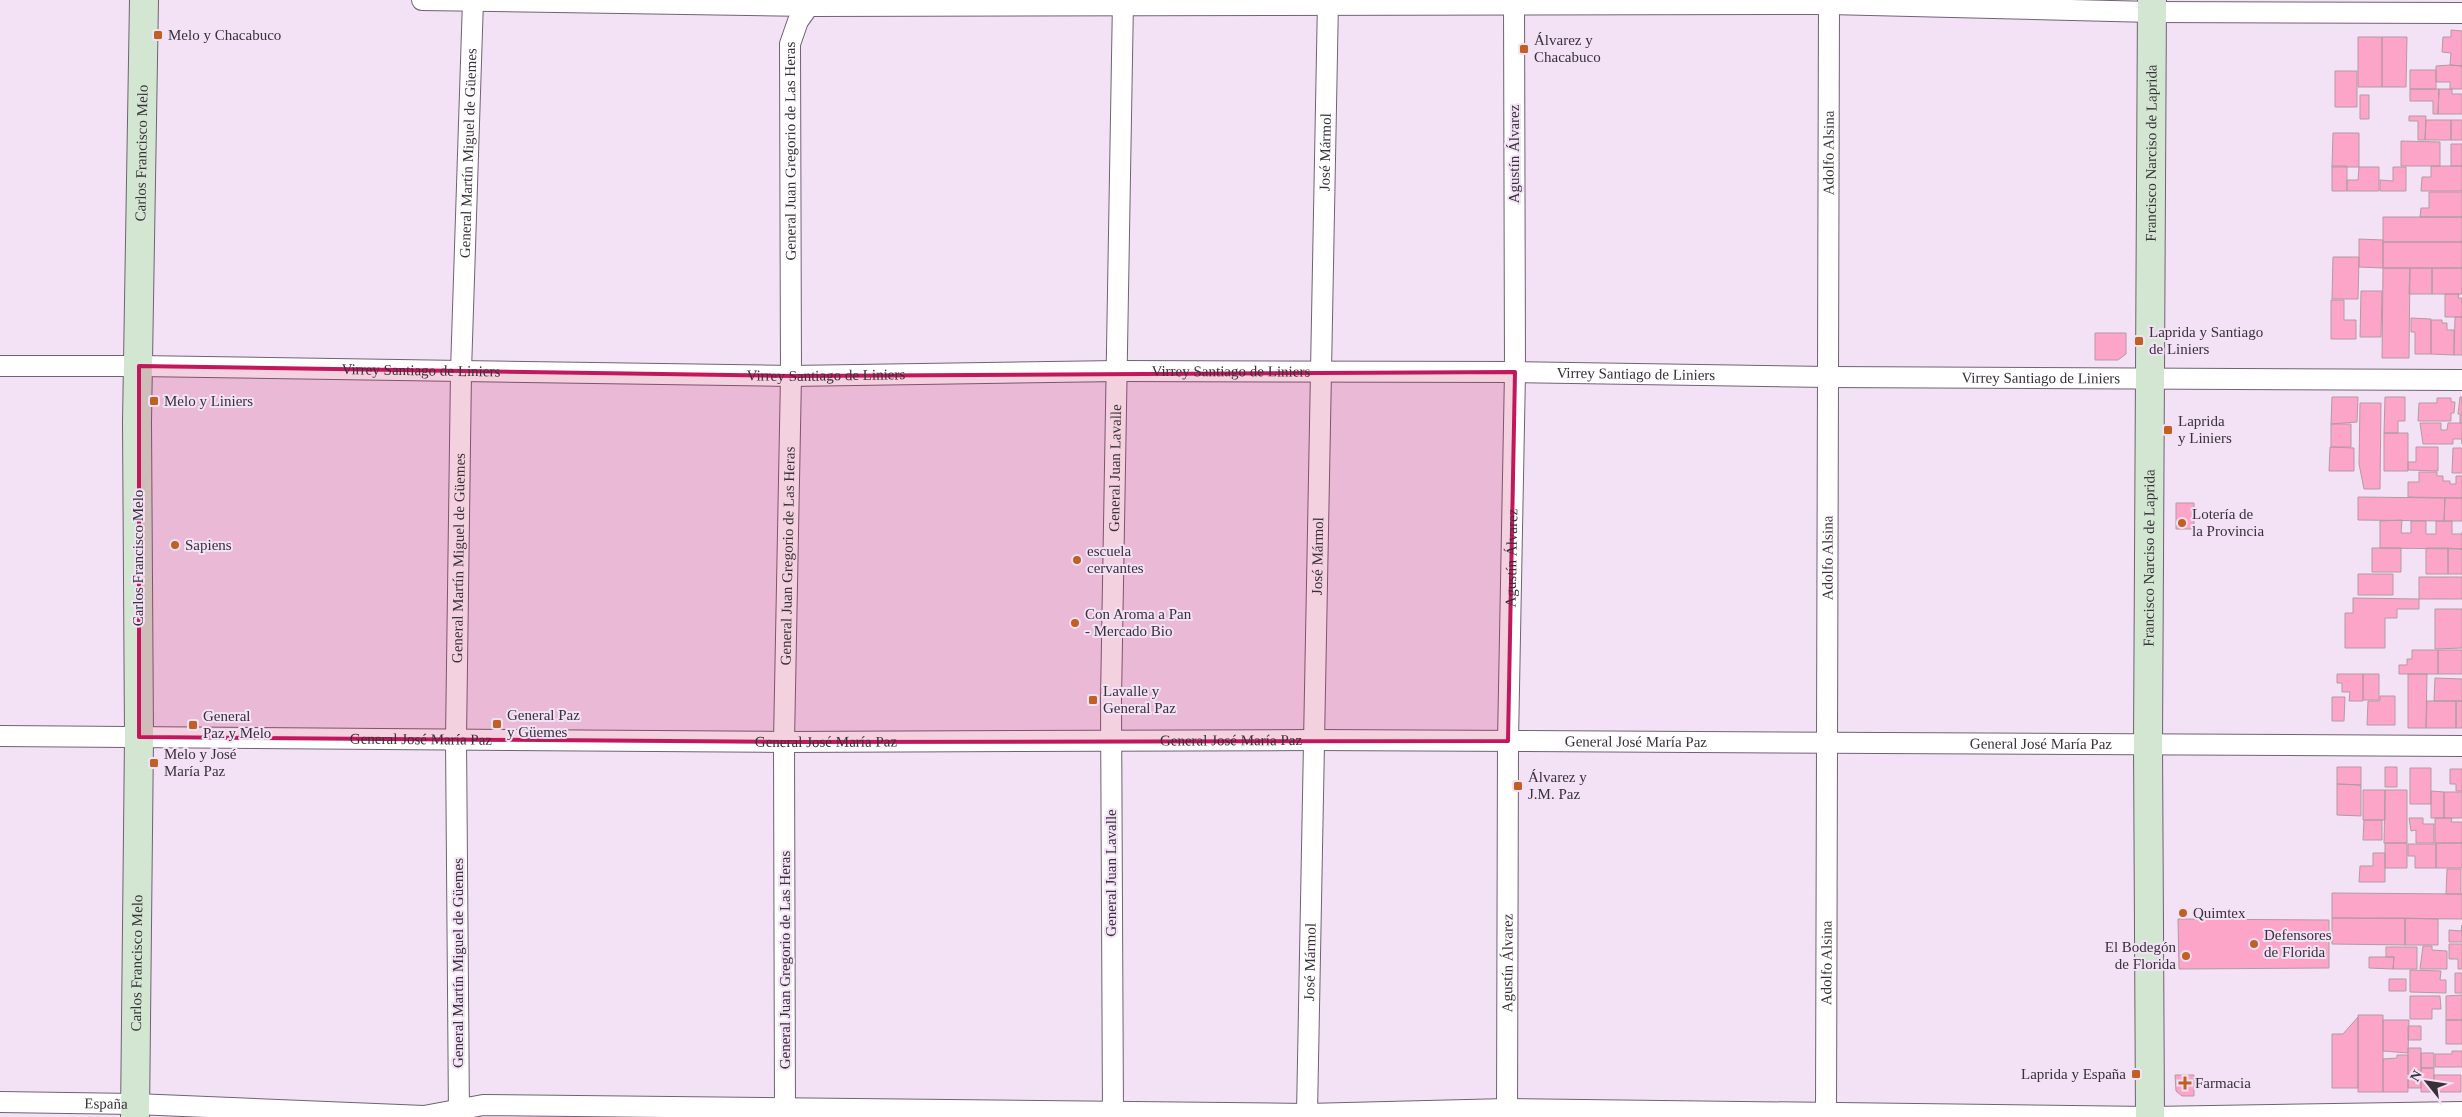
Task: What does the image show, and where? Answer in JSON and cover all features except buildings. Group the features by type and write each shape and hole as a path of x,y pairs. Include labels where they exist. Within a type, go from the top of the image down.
{"street":[{"name":"Carlos Francisco Melo","path":"135,1110 139,737 137,422 144,0"},
{"path":"422,0 812,3 1829,2 2152,6 2462,13"},
{"name":"General Martín Miguel de Güemes","path":"458,1113 456,739 462,371 473,0"},
{"name":"General Juan Lavalle","path":"1113,1115 1110,740 1118,371 1122,2"},
{"name":"José Mármol","path":"1307,1114 1328,2"},
{"name":"Adolfo Alsina","path":"1826,1115 1829,2"},
{"name":"General Juan Gregorio de Las Heras","path":"785,1113 784,742 791,376 790,44 798,21 812,3"},
{"name":"Agustín Álvarez","path":"1507,1113 1508,741 1515,372 1514,3"},
{"name":"Francisco Narciso de Laprida","path":"2150,1117 2148,743 2152,6"},
{"name":"Virrey Santiago de Liniers","path":"0,366 139,366 791,376 1118,371 1515,372 1828,377 2151,377 2462,380"},
{"name":"General José María Paz","path":"0,736 784,742 1110,740 1828,741 2462,746"},
{"name":"España","path":"0,1102 135,1110 424,1116 458,1113 483,1105 785,1113 1113,1115 1507,1113 2150,1117 2462,1112"}],"highlighted area":[{"path":"139,366 791,376 1515,372 1508,741 784,742 139,737"}],"place":[{"name":"Melo y Chacabuco","path":"158,35"},
{"name":"Álvarez y Chacabuco","path":"1524,49"},
{"name":"Laprida y Santiago de Liniers","path":"2139,341"},
{"name":"Melo y Liniers","path":"154,401"},
{"name":"Laprida y Liniers","path":"2168,430"},
{"name":"Lotería de la Provincia","path":"2182,523"},
{"name":"Sapiens","path":"175,545"},
{"name":"escuela cervantes","path":"1077,560"},
{"name":"Con Aroma a Pan - Mercado Bio","path":"1075,623"},
{"name":"Lavalle y General Paz","path":"1093,700"},
{"name":"General Paz y Güemes","path":"497,724"},
{"name":"General Paz y Melo","path":"193,725"},
{"name":"Melo y José María Paz","path":"154,763"},
{"name":"Álvarez y J.M. Paz","path":"1518,786"},
{"name":"Quimtex","path":"2183,913"},
{"name":"Defensores de Florida","path":"2254,944"},
{"name":"El Bodegón de Florida","path":"2186,956"},
{"name":"Laprida y España","path":"2136,1074"},
{"name":"Farmacia","path":"2185,1083"}]}
